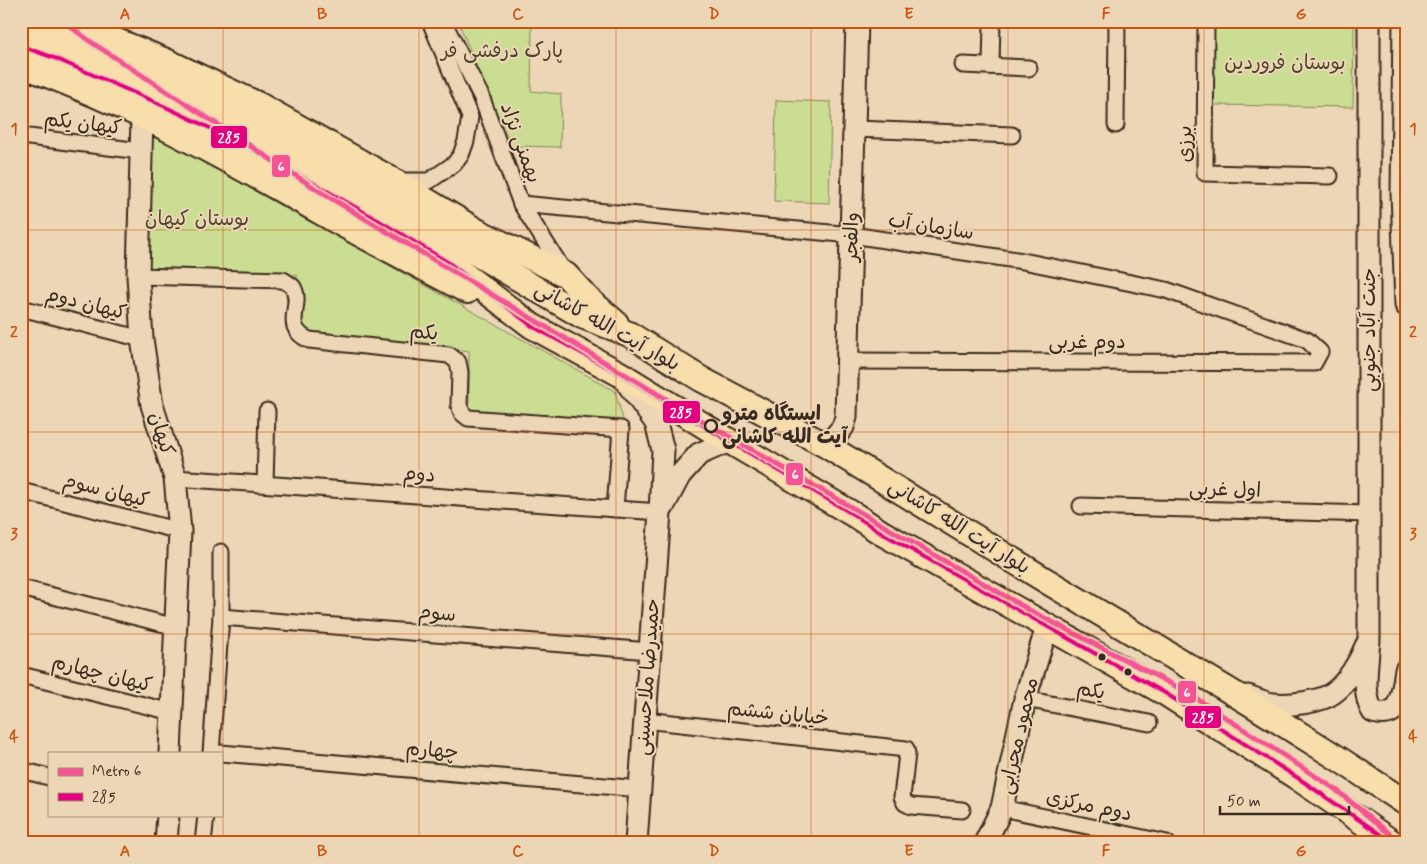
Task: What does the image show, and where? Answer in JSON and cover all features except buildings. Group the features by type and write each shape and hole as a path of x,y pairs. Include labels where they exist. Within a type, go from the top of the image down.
{"main road":[{"path":"68,21 166,61 259,105 394,181 477,231 566,274 587,298 628,334"},
{"name":"والفجر","path":"827,446 843,428 846,417 858,21"},
{"name":"جنت آباد جنوبی","path":"1369,21 1369,639 1366,693 1369,706 1374,712 1382,715 1392,712 1400,703 1406,670"},
{"name":"جنت آباد جنوبی","path":"1404,21 1406,306"},
{"name":"بلوار آیت الله کاشانی","path":"21,24 160,81 246,123 367,189 582,316 628,334 702,379 827,446 1196,670 1406,803"},
{"name":"بلوار آیت الله کاشانی","path":"21,46 52,57 153,101 248,146 376,219 449,263 532,326 620,374 882,533 1165,693 1298,778 1393,843"},
{"path":"21,65 142,116 239,166 367,238 532,326"},
{"name":"کیهان","path":"142,116 138,276 142,339 152,405 175,478 180,531 170,752"},
{"name":"حمیدرضا ملاحسینی","path":"620,374 656,423 663,450 636,843"},
{"path":"660,512 680,475 699,454 729,441"},
{"name":"محمود محرابی","path":"985,843 1002,808 1025,699 1047,627"},
{"path":"1196,670 1243,694 1272,704 1296,705 1333,694 1346,681 1361,659 1369,639"},
{"path":"166,843 168,816"}],"street":[{"name":"بهمنی نژاد","path":"394,181 429,180 454,164 461,155 466,141 470,117 430,21"},
{"name":"بهمنی نژاد","path":"443,21 481,96 521,204 566,274"},
{"path":"991,66 992,21"},
{"path":"1116,125 1117,21"},
{"name":"برزی","path":"1206,21 1205,172 1330,176"},
{"path":"963,65 1029,68"},
{"path":"855,129 1012,135"},
{"name":"کیهان یکم","path":"21,136 140,152"},
{"name":"سازمان آب","path":"521,204 852,235 1023,261 1166,290 1307,340 1320,352"},
{"name":"یکم","path":"138,276 283,280 292,286 295,296 294,327 300,336 309,340 449,355 458,362 460,372 459,405 462,413 468,418 621,429 615,509"},
{"name":"کیهان دوم","path":"21,308 142,339"},
{"name":"دوم غربی","path":"849,361 1314,363 1320,352"},
{"path":"265,484 267,411"},
{"name":"دوم","path":"175,478 660,512"},
{"name":"کیهان سوم","path":"21,491 180,531"},
{"name":"اول غربی","path":"1081,506 1369,514"},
{"path":"212,752 222,552"},
{"path":"21,588 176,627"},
{"name":"سوم","path":"220,617 650,651"},
{"name":"کیهان چهارم","path":"21,675 172,712"},
{"name":"یکم","path":"1025,699 1149,723"},
{"name":"خیابان ششم","path":"645,720 906,749 902,797 905,804 962,810"},
{"name":"چهارم","path":"222,753 640,789"},
{"path":"21,770 48,777"},
{"name":"دوم مرکزی","path":"1002,808 1167,843"},
{"path":"203,843 206,816"}],"green space":[{"name":"پارک درفشی فر","path":"458,21 532,21 531,91 561,94 560,147 512,146 491,102"},
{"name":"بوستان فروردین","path":"1214,21 1354,21 1353,107 1213,105"},
{"path":"776,100 831,102 829,203 774,201"},
{"name":"بوستان کیهان","path":"146,130 615,391 624,423 469,410 469,351 302,330 297,275 143,269"}],"metro line":[{"name":"6","path":"63,21 91,42 324,194 711,426 1031,611 1185,691 1335,789 1401,843"}],"transit line":[{"name":"285","path":"21,46 52,57 153,101 248,146 376,219 449,263 532,326 620,374 882,533 1165,693 1298,778 1393,843"}],"place":[{"name":"ایستگاه مترو آیت الله کاشانی","path":"711,426"}]}
